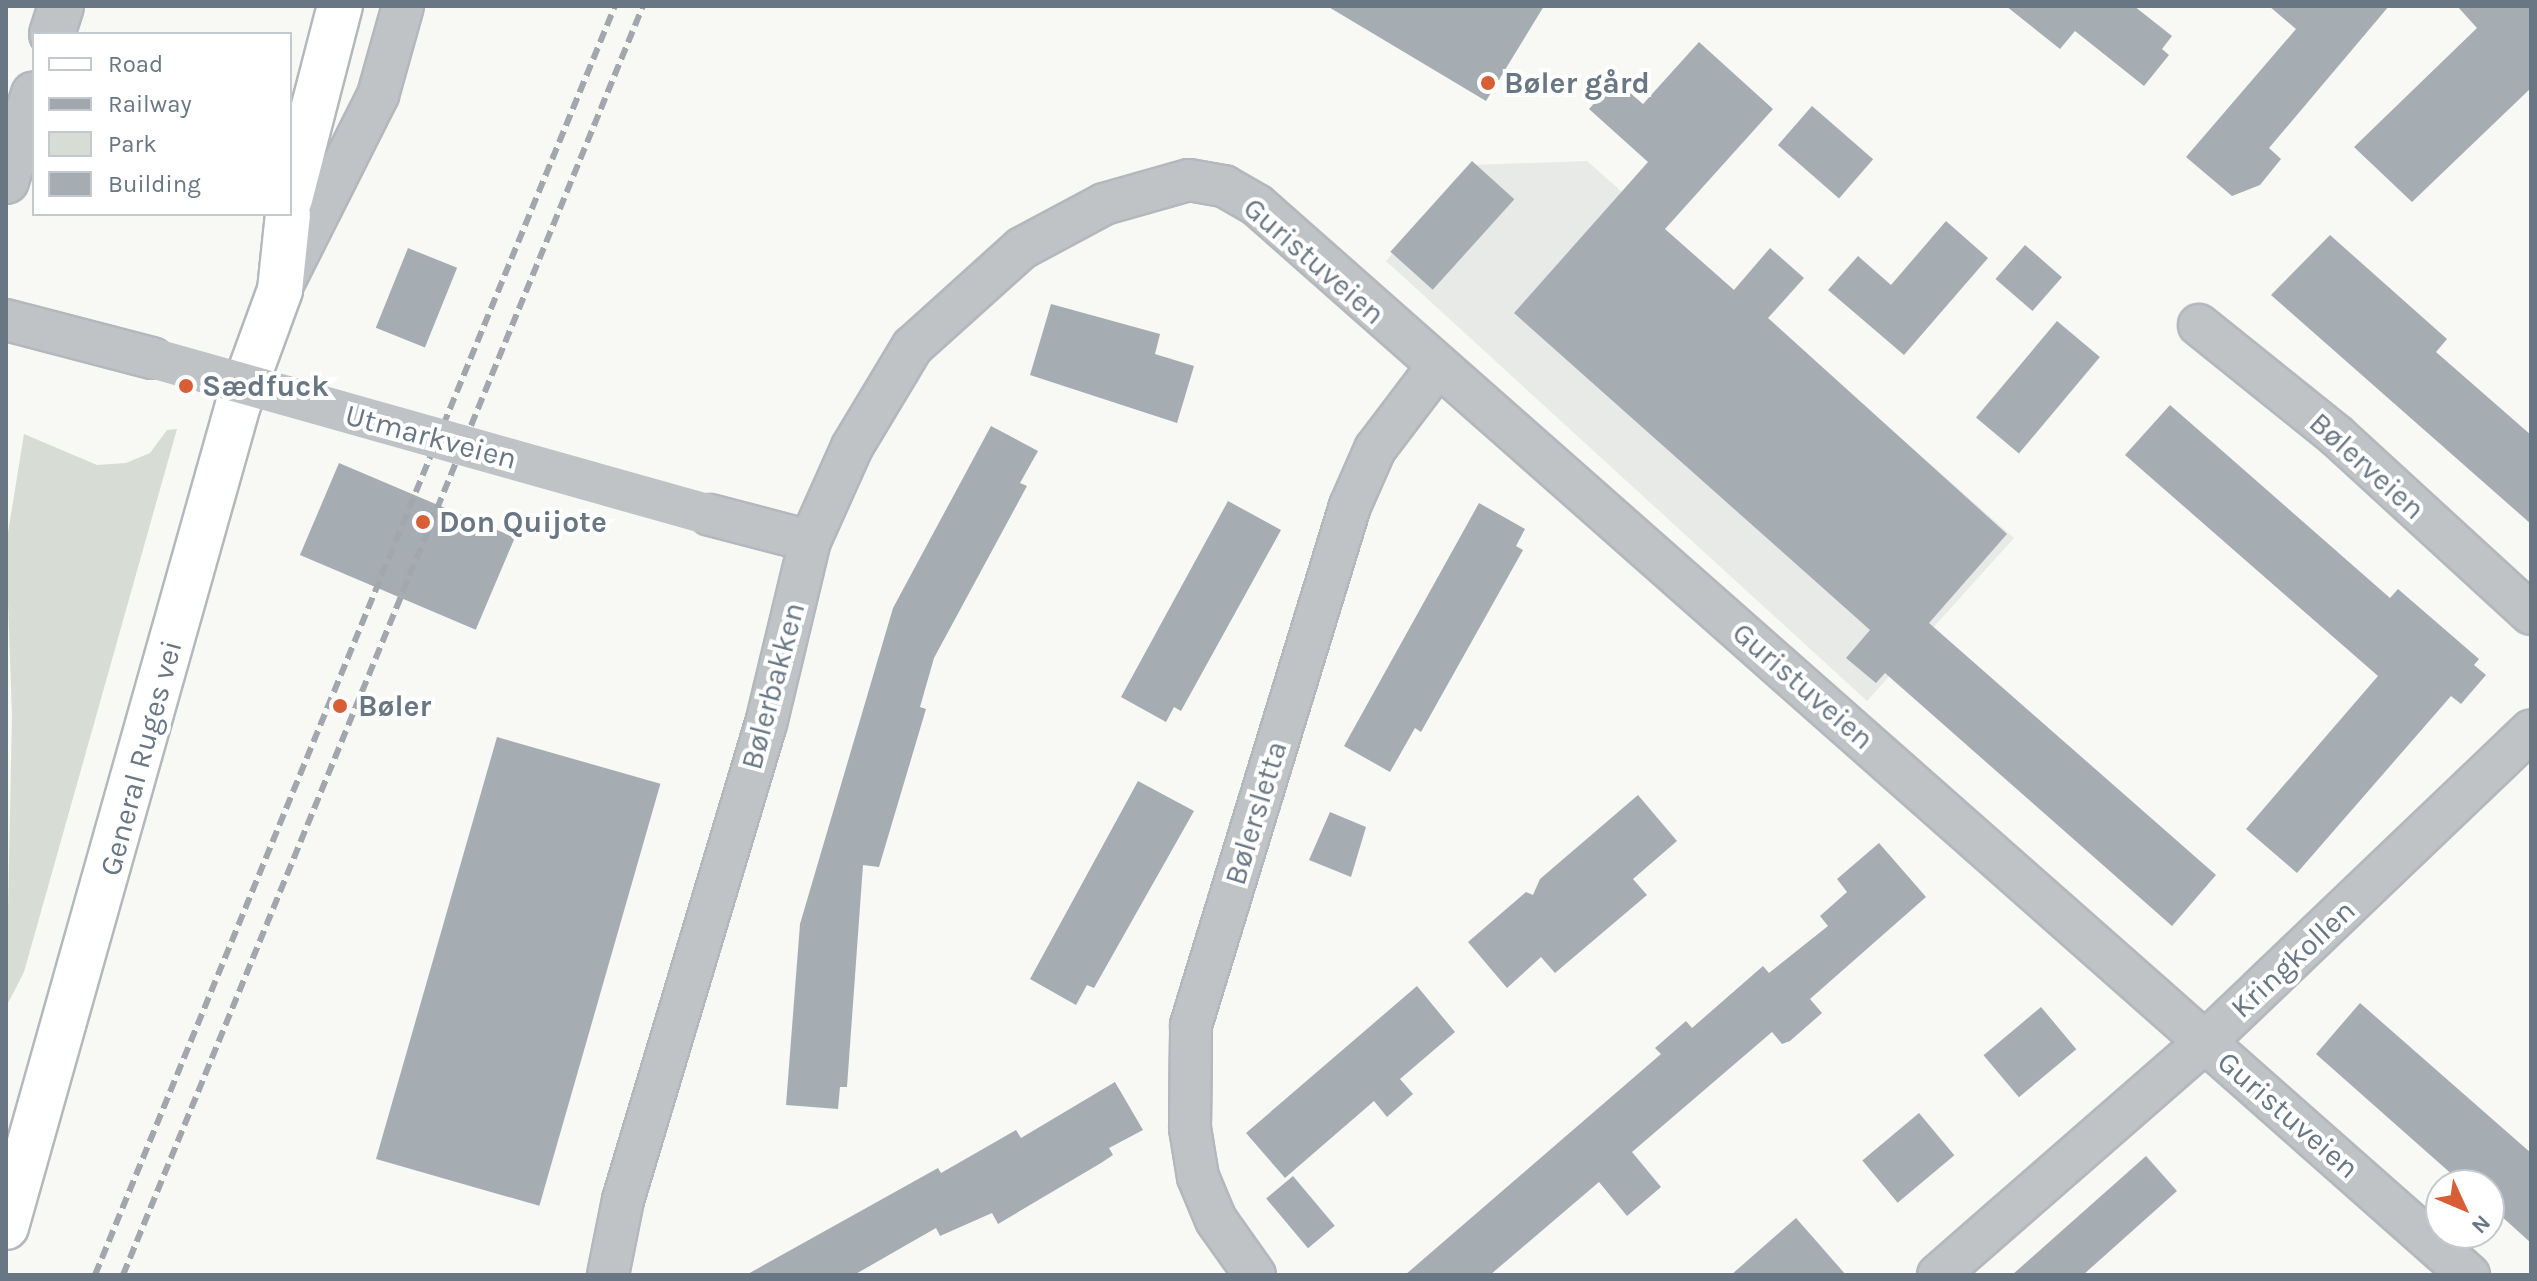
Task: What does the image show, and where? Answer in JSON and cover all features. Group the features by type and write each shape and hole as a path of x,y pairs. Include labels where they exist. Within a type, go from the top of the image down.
{"main road":[{"path":"292,191 340,6"},
{"name":"General Ruges vei","path":"6,1227 238,405 280,290 288,216"}],"street":[{"path":"53,32 61,6"},
{"name":"General Ruges vei","path":"280,290 378,95 403,6"},
{"path":"6,181 32,100"},
{"name":"Guristuveien","path":"1104,204 1189,180 1224,186 1257,205 2469,1275"},
{"name":"Bølerbakken","path":"608,1275 623,1200 766,724 810,541 852,447 912,347 1022,248 1104,204"},
{"name":"Utmarkveien","path":"6,320 810,541"},
{"name":"Bølerveien","path":"2199,325 2337,436 2531,614"},
{"name":"Bølersletta","path":"1255,1275 1216,1220 1198,1177 1189,1112 1191,1025 1350,506 1375,449 1438,366"},
{"name":"Kringkollen","path":"1938,1275 2205,1042 2531,730"}],"shaded area":[{"path":"1587,161 2014,538 1867,701 1386,261 1471,165"}],"green space":[{"path":"177,429 24,972 6,1007 12,716 6,545 24,434 97,465 126,463 150,453 167,430"}],"building":[{"path":"1327,6 1544,6 1486,101"},
{"path":"2006,6 2134,6 2172,36 2162,49 2169,55 2144,86 2075,31 2060,49"},
{"path":"2269,6 2389,6 2269,148 2281,159 2260,185 2232,196 2186,157 2296,29"},
{"path":"2457,6 2531,6 2531,88 2412,202 2354,147 2477,28"},
{"path":"1699,42 1773,109 1665,229 1734,290 1770,248 1804,278 1768,318 2007,534 1929,623 2216,875 2172,926 1885,673 1876,683 1846,658 1870,630 1514,313 1648,162 1589,109 1615,80 1643,104"},
{"path":"1812,106 1873,159 1839,198 1778,145"},
{"path":"1472,161 1514,199 1433,290 1390,252"},
{"path":"1946,221 1988,258 1904,355 1828,290 1858,256 1891,285"},
{"path":"2330,235 2447,339 2436,352 2531,435 2531,524 2271,295"},
{"path":"2025,245 2062,277 2032,311 1995,279"},
{"path":"408,248 457,268 425,348 376,328"},
{"path":"1051,304 1160,334 1155,354 1194,366 1177,423 1030,375"},
{"path":"2057,321 2100,357 2019,454 1976,418"},
{"path":"2170,405 2390,598 2398,589 2479,659 2474,665 2486,675 2461,704 2451,696 2297,873 2246,829 2378,676 2125,455"},
{"path":"991,426 1038,451 1020,483 1027,486 934,658 920,707 926,709 879,867 863,865 847,1087 840,1087 838,1109 786,1105 800,924 893,608"},
{"path":"339,463 515,538 476,630 300,555"},
{"path":"1228,501 1281,530 1181,711 1174,707 1166,722 1121,697"},
{"path":"1479,503 1525,529 1516,546 1523,550 1421,732 1415,728 1390,772 1344,746"},
{"path":"497,737 660,784 539,1206 376,1159"},
{"path":"1138,781 1194,811 1094,988 1087,985 1076,1005 1030,979"},
{"path":"1638,795 1677,841 1633,879 1647,895 1555,973 1541,957 1507,988 1468,942 1526,892 1533,895 1540,879"},
{"path":"1330,812 1366,827 1351,877 1309,860"},
{"path":"1879,843 1926,897 1810,999 1822,1013 1790,1041 1782,1044 1772,1032 1632,1152 1661,1187 1627,1216 1599,1182 1490,1275 1405,1275 1661,1054 1655,1048 1686,1021 1692,1028 1763,966 1769,973 1828,926 1820,916 1847,892 1837,879"},
{"path":"1417,986 1455,1032 1400,1079 1413,1094 1387,1117 1374,1101 1285,1178 1246,1133"},
{"path":"2360,1003 2531,1153 2531,1243 2505,1219 2505,1169 2446,1169 2316,1054"},
{"path":"2041,1007 2076,1049 2019,1097 1984,1055"},
{"path":"1115,1082 1143,1130 1109,1148 1113,1155 1101,1163 998,1224 992,1213 940,1236 936,1228 854,1275 746,1275 938,1168 941,1173 1016,1130 1021,1138"},
{"path":"1919,1113 1954,1155 1898,1203 1862,1161"},
{"path":"2146,1156 2177,1191 2083,1275 2012,1275"},
{"path":"1293,1176 1335,1226 1308,1248 1266,1198"},
{"path":"1796,1218 1846,1275 1731,1275"}],"railway":[{"path":"95,1275 615,6"},
{"path":"123,1275 643,6"}],"place":[{"name":"Bøler gård","path":"1488,83"},
{"name":"Sædfuck","path":"186,386"},
{"name":"Don Quijote","path":"423,522"},
{"name":"Bøler","path":"340,706"}]}
